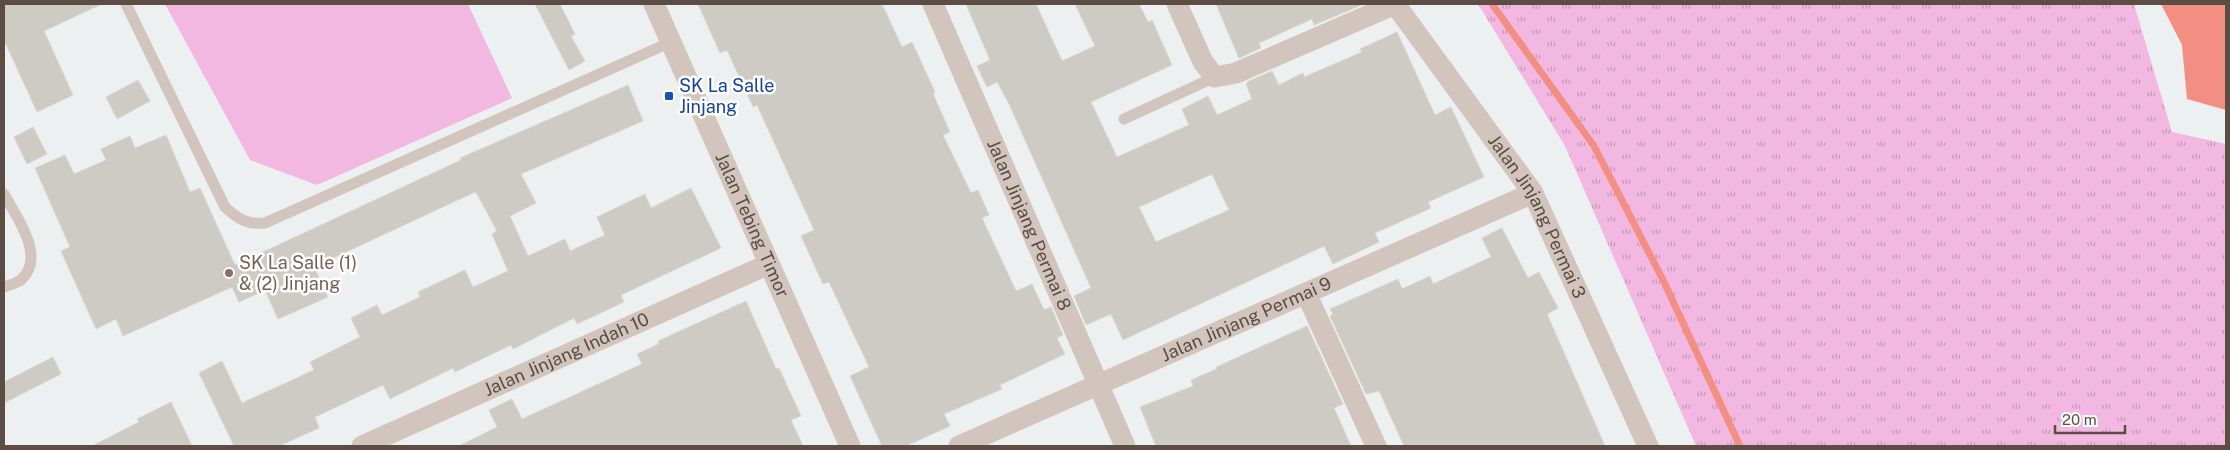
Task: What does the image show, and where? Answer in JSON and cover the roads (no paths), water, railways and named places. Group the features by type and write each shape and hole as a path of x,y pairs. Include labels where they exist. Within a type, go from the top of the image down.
{"street":[{"name":"Jalan Tebing Timor","path":"654,4 850,446"},
{"name":"Jalan Jinjang Permai 8","path":"933,4 1125,446"},
{"path":"1177,4 1203,62 1215,77 1236,73 1395,4"},
{"name":"Jalan Jinjang Permai 3","path":"1395,4 1533,192 1648,446"},
{"name":"Jalan Jinjang Permai 9","path":"959,446 1533,192"},
{"name":"Jalan Jinjang Indah 10","path":"362,446 769,264"},
{"path":"1306,293 1376,446"}],"lane":[{"path":"126,4 225,208 239,220 252,225 264,223 671,42"},
{"path":"1124,119 1215,77"},
{"path":"4,194 29,240 31,261 22,279 4,287"}],"waterway":[{"path":"1492,4 1594,146 1664,282 1740,446"}],"place":[{"name":"SK La Salle Jinjang","path":"669,96"},
{"name":"SK La Salle (1) & (2) Jinjang","path":"229,273"}]}
